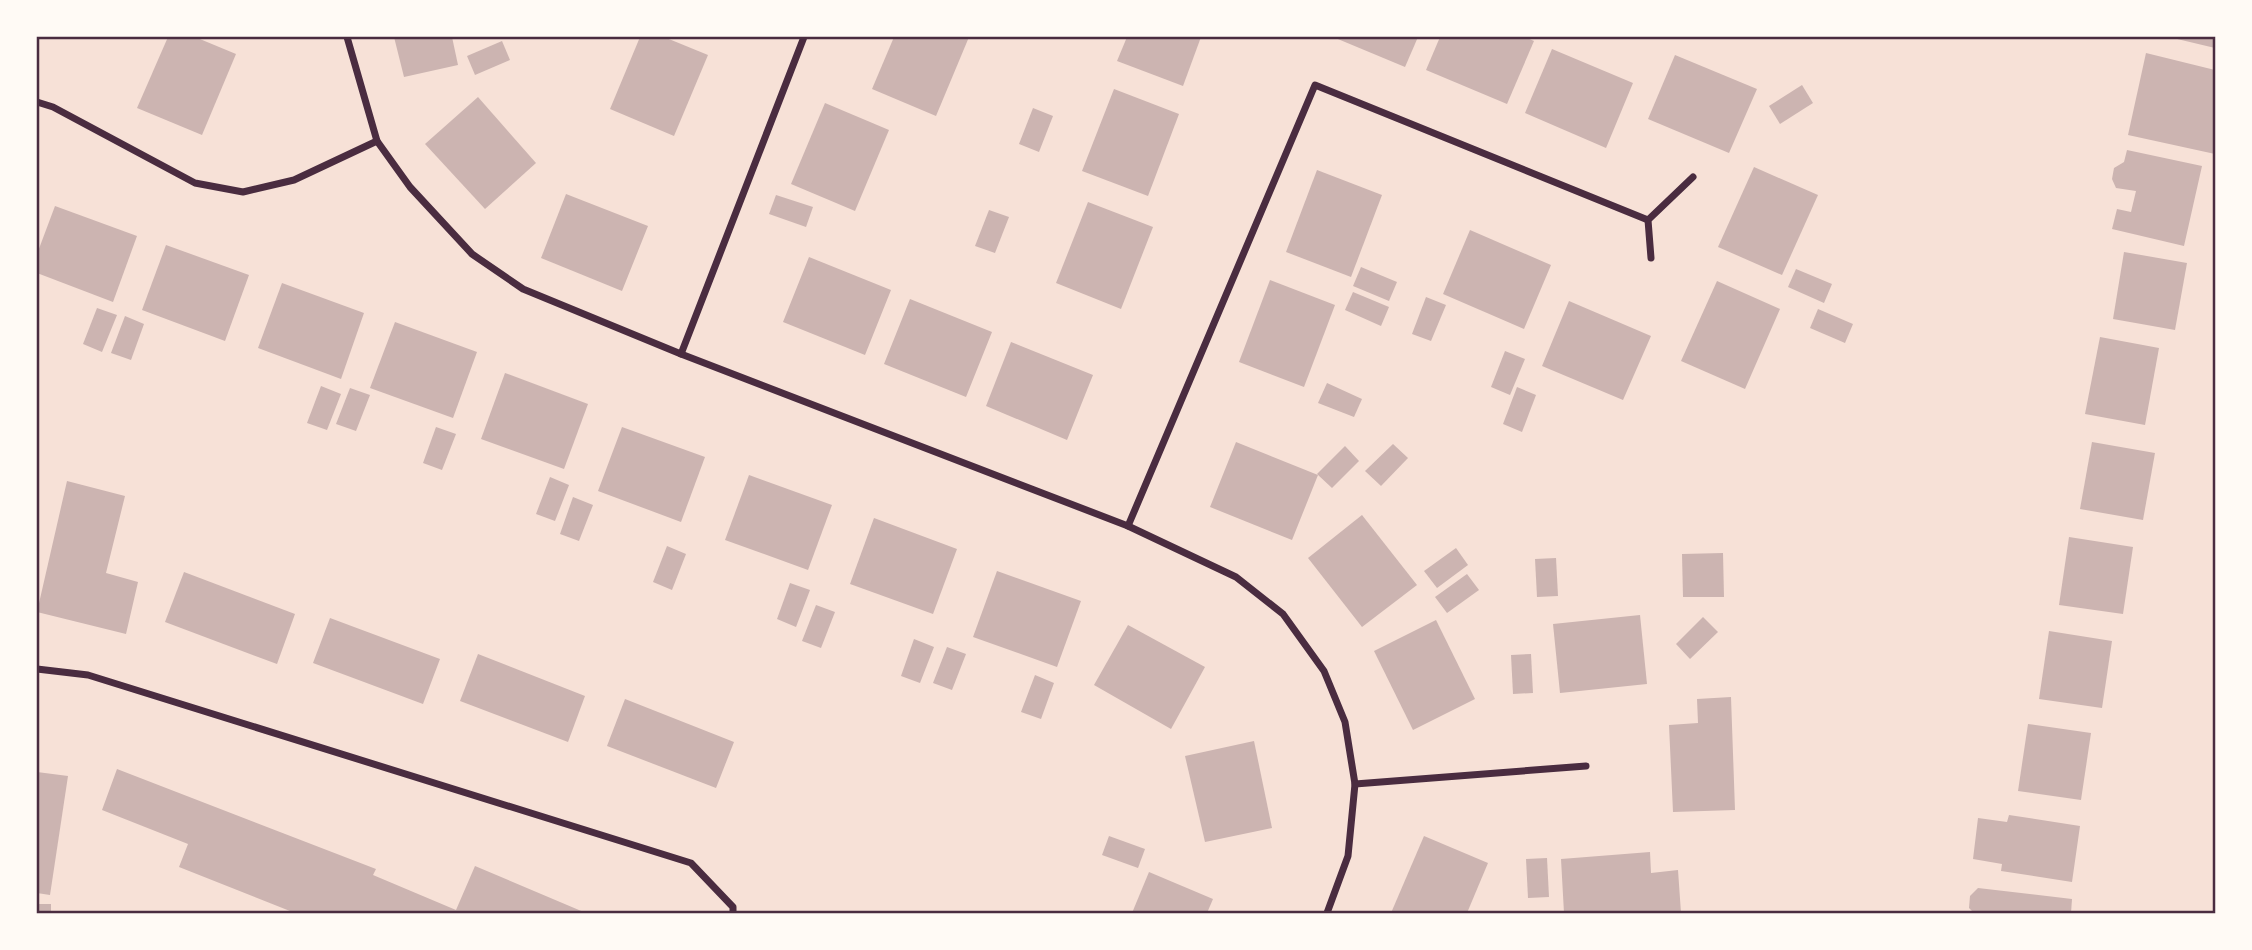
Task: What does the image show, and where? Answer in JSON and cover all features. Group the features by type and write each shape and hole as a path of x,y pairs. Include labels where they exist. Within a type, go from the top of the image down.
{"street":[{"path":"347,37 377,141 410,187 472,254 523,289 681,354 1128,526 1236,577 1283,614 1324,671 1345,722 1355,784 1348,856 1327,913"},
{"path":"681,354 804,37"},
{"path":"1128,526 1315,85 1648,220"},
{"path":"37,102 53,107 195,183 243,192 294,180 377,141"},
{"path":"1648,220 1693,177"},
{"path":"1648,220 1651,258"},
{"path":"37,669 88,675 691,863 733,907 733,913"},
{"path":"1355,784 1586,766"}],"building":[{"path":"168,37 195,37 236,54 202,135 137,108"},
{"path":"394,37 452,37 458,65 404,77"},
{"path":"640,37 664,37 708,55 674,136 610,109"},
{"path":"894,37 969,37 936,116 872,89"},
{"path":"1127,37 1201,37 1183,86 1117,61"},
{"path":"1333,37 1418,37 1405,67"},
{"path":"1440,37 1525,37 1534,41 1507,104 1426,70"},
{"path":"2215,37 2215,48 2173,38"},
{"path":"502,41 510,60 475,75 467,56"},
{"path":"1552,49 1633,83 1606,148 1525,113"},
{"path":"2146,53 2215,70 2215,154 2128,135"},
{"path":"1675,55 1757,89 1729,153 1648,119"},
{"path":"1802,85 1813,103 1780,124 1769,106"},
{"path":"1114,89 1179,114 1148,196 1082,171"},
{"path":"478,97 536,163 485,209 425,144"},
{"path":"825,103 889,130 855,211 791,184"},
{"path":"1033,108 1053,116 1039,152 1019,144"},
{"path":"2127,150 2202,166 2184,246 2112,229 2117,209 2131,212 2136,191 2116,188 2112,179 2114,168 2124,162"},
{"path":"1754,167 1818,195 1782,275 1718,247"},
{"path":"1317,170 1382,195 1351,277 1286,252"},
{"path":"566,194 648,226 622,291 541,258"},
{"path":"776,195 813,207 806,227 769,214"},
{"path":"1088,202 1153,227 1121,309 1056,283"},
{"path":"55,206 137,236 113,302 37,273 37,254"},
{"path":"989,210 1009,217 995,253 975,246"},
{"path":"1470,230 1551,265 1524,329 1443,294"},
{"path":"166,245 249,275 225,341 142,310"},
{"path":"2124,252 2187,263 2175,330 2113,319"},
{"path":"809,257 891,290 865,355 783,322"},
{"path":"1361,267 1397,282 1389,301 1353,286"},
{"path":"1796,269 1832,284 1824,303 1788,287"},
{"path":"1270,280 1335,305 1304,387 1239,362"},
{"path":"1717,281 1780,309 1745,389 1681,361"},
{"path":"282,283 364,313 341,379 258,348"},
{"path":"1353,292 1389,307 1381,326 1345,310"},
{"path":"1426,297 1446,305 1431,341 1412,334"},
{"path":"910,299 992,332 966,397 884,364"},
{"path":"1569,301 1651,336 1623,400 1542,366"},
{"path":"97,308 117,315 102,352 83,344"},
{"path":"1818,309 1853,324 1845,343 1810,328"},
{"path":"125,316 144,324 131,360 111,353"},
{"path":"395,322 477,352 453,418 370,388"},
{"path":"2100,337 2159,348 2145,425 2085,414"},
{"path":"1011,342 1093,375 1067,440 986,406"},
{"path":"1505,351 1525,359 1510,395 1491,387"},
{"path":"505,373 588,404 564,469 481,439"},
{"path":"1327,383 1362,399 1354,417 1318,403"},
{"path":"321,386 341,394 327,430 307,423"},
{"path":"1517,387 1536,395 1522,432 1503,424"},
{"path":"350,388 370,395 356,431 336,424"},
{"path":"436,427 456,434 442,470 423,463"},
{"path":"622,427 705,457 681,522 598,491"},
{"path":"1236,442 1318,475 1292,540 1210,507"},
{"path":"2092,442 2155,453 2143,520 2080,509"},
{"path":"1393,444 1408,458 1381,486 1365,471"},
{"path":"1345,446 1359,461 1332,488 1317,474"},
{"path":"749,475 832,505 808,570 725,540"},
{"path":"550,477 569,485 555,521 536,514"},
{"path":"67,481 125,496 106,573 138,582 126,634 37,612"},
{"path":"573,497 593,505 579,541 560,534"},
{"path":"1362,515 1417,585 1362,627 1308,558"},
{"path":"874,518 957,549 933,614 850,584"},
{"path":"2069,537 2133,547 2123,614 2059,605"},
{"path":"667,546 686,554 672,590 653,582"},
{"path":"1456,548 1468,565 1437,588 1424,571"},
{"path":"1723,553 1724,597 1683,597 1682,554"},
{"path":"1556,558 1558,596 1537,597 1535,559"},
{"path":"997,571 1081,601 1057,667 973,637"},
{"path":"184,572 295,614 277,664 165,622"},
{"path":"1467,574 1479,590 1447,613 1435,597"},
{"path":"790,583 810,590 796,627 777,619"},
{"path":"816,605 835,612 821,648 802,641"},
{"path":"1640,615 1647,684 1560,693 1553,624"},
{"path":"1703,617 1718,632 1690,659 1676,644"},
{"path":"330,618 440,659 423,704 313,663"},
{"path":"1436,620 1475,699 1413,730 1374,651"},
{"path":"1128,625 1205,667 1171,729 1094,685"},
{"path":"2049,631 2112,641 2102,708 2039,699"},
{"path":"914,639 934,647 920,683 901,676"},
{"path":"947,647 966,654 952,690 933,683"},
{"path":"478,654 585,696 568,742 460,701"},
{"path":"1531,654 1533,693 1513,694 1511,655"},
{"path":"1035,675 1054,683 1041,719 1021,712"},
{"path":"1731,697 1735,810 1673,812 1669,725 1698,723 1697,699"},
{"path":"625,699 734,742 716,788 607,746"},
{"path":"2028,724 2091,733 2081,800 2018,791"},
{"path":"1254,741 1272,828 1205,842 1185,756"},
{"path":"117,769 376,869 373,875 456,910 475,866 586,913 295,913 179,867 188,844 102,810"},
{"path":"37,772 68,776 50,895 37,893"},
{"path":"2009,815 2080,826 2072,882 2001,871 2002,864 1973,859 1978,818 2007,822"},
{"path":"1109,836 1145,849 1138,868 1102,855"},
{"path":"1424,836 1488,863 1467,913 1391,913"},
{"path":"1650,852 1651,873 1678,870 1681,913 1564,913 1561,859"},
{"path":"1547,858 1549,897 1528,898 1526,859"},
{"path":"1149,872 1213,899 1207,913 1132,913"},
{"path":"1978,888 2072,899 2071,913 1974,913 1969,908 1970,896"},
{"path":"37,904 51,904 51,913 37,913"}]}
